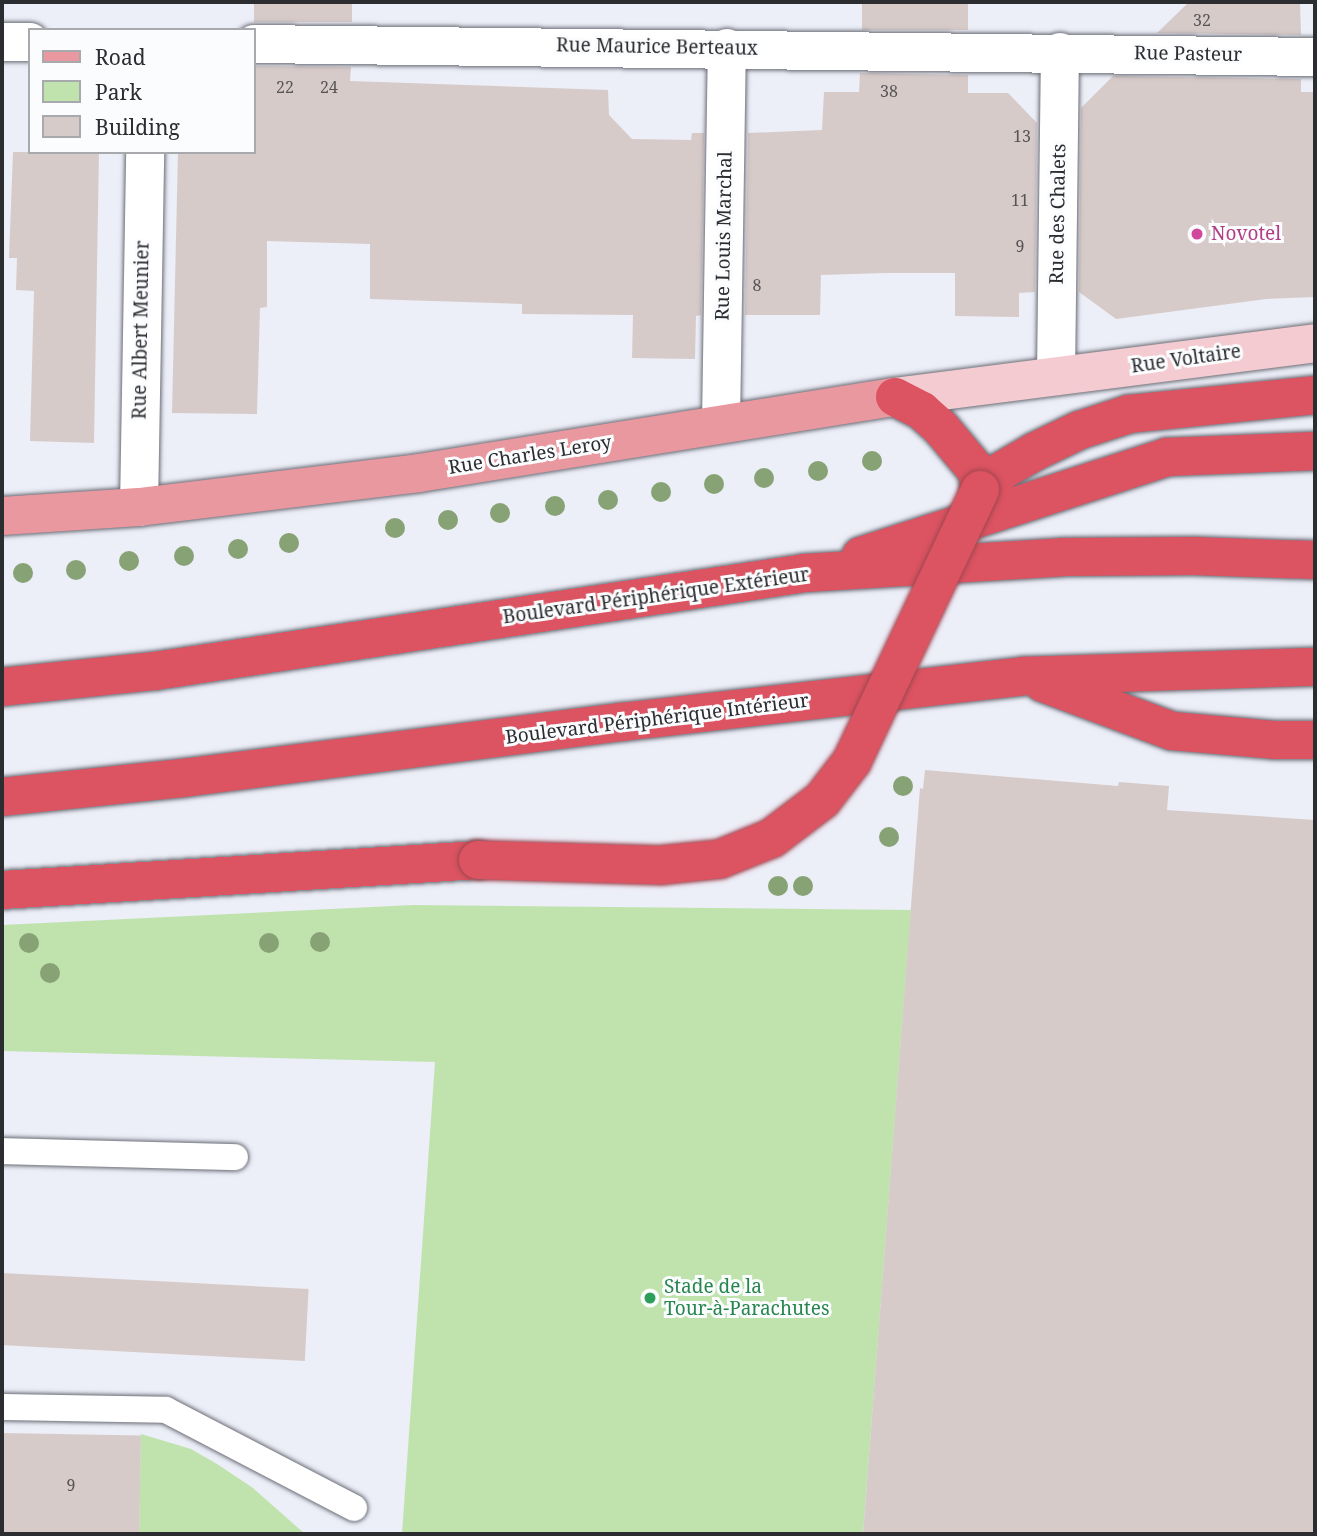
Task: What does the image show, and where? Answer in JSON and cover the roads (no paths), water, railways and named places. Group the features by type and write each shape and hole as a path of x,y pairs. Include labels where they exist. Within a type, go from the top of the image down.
{"highway":[{"path":"2,890 478,860 582,860 662,865 720,859 772,838 822,800 852,761 981,489 1003,470 1080,430 1129,414 1315,394"},
{"path":"895,397 922,411 942,428 976,471 981,489"},
{"path":"806,573 1167,457 1315,451"},
{"name":"Boulevard Périphérique Extérieur","path":"2,687 155,671 806,573 1063,557 1193,556 1315,560"},
{"name":"Boulevard Périphérique Intérieur","path":"2,797 183,778 622,722 1024,676 1315,667"},
{"path":"1024,676 1172,731 1274,740 1315,740"}],"main road":[{"name":"Rue Charles Leroy","path":"2,516 139,507 419,473 895,397"}],"street":[{"path":"2,43 28,43"},
{"name":"Rue Maurice Berteaux","path":"256,44 1060,52"},
{"name":"Rue Louis Marchal","path":"721,423 727,48"},
{"name":"Rue Pasteur","path":"1060,52 1315,57"},
{"name":"Rue des Chalets","path":"1056,376 1060,52"},
{"name":"Rue Albert Meunier","path":"139,507 145,154"},
{"name":"Rue Voltaire","path":"1056,376 1315,343"},
{"name":"Rue Charles Leroy","path":"895,397 1056,376"}],"lane":[{"path":"2,1152 235,1157"},
{"path":"2,1407 166,1410 354,1508"}],"place":[{"name":"Novotel","path":"1197,234"},
{"name":"Stade de la Tour-à-Parachutes","path":"650,1298"}]}
